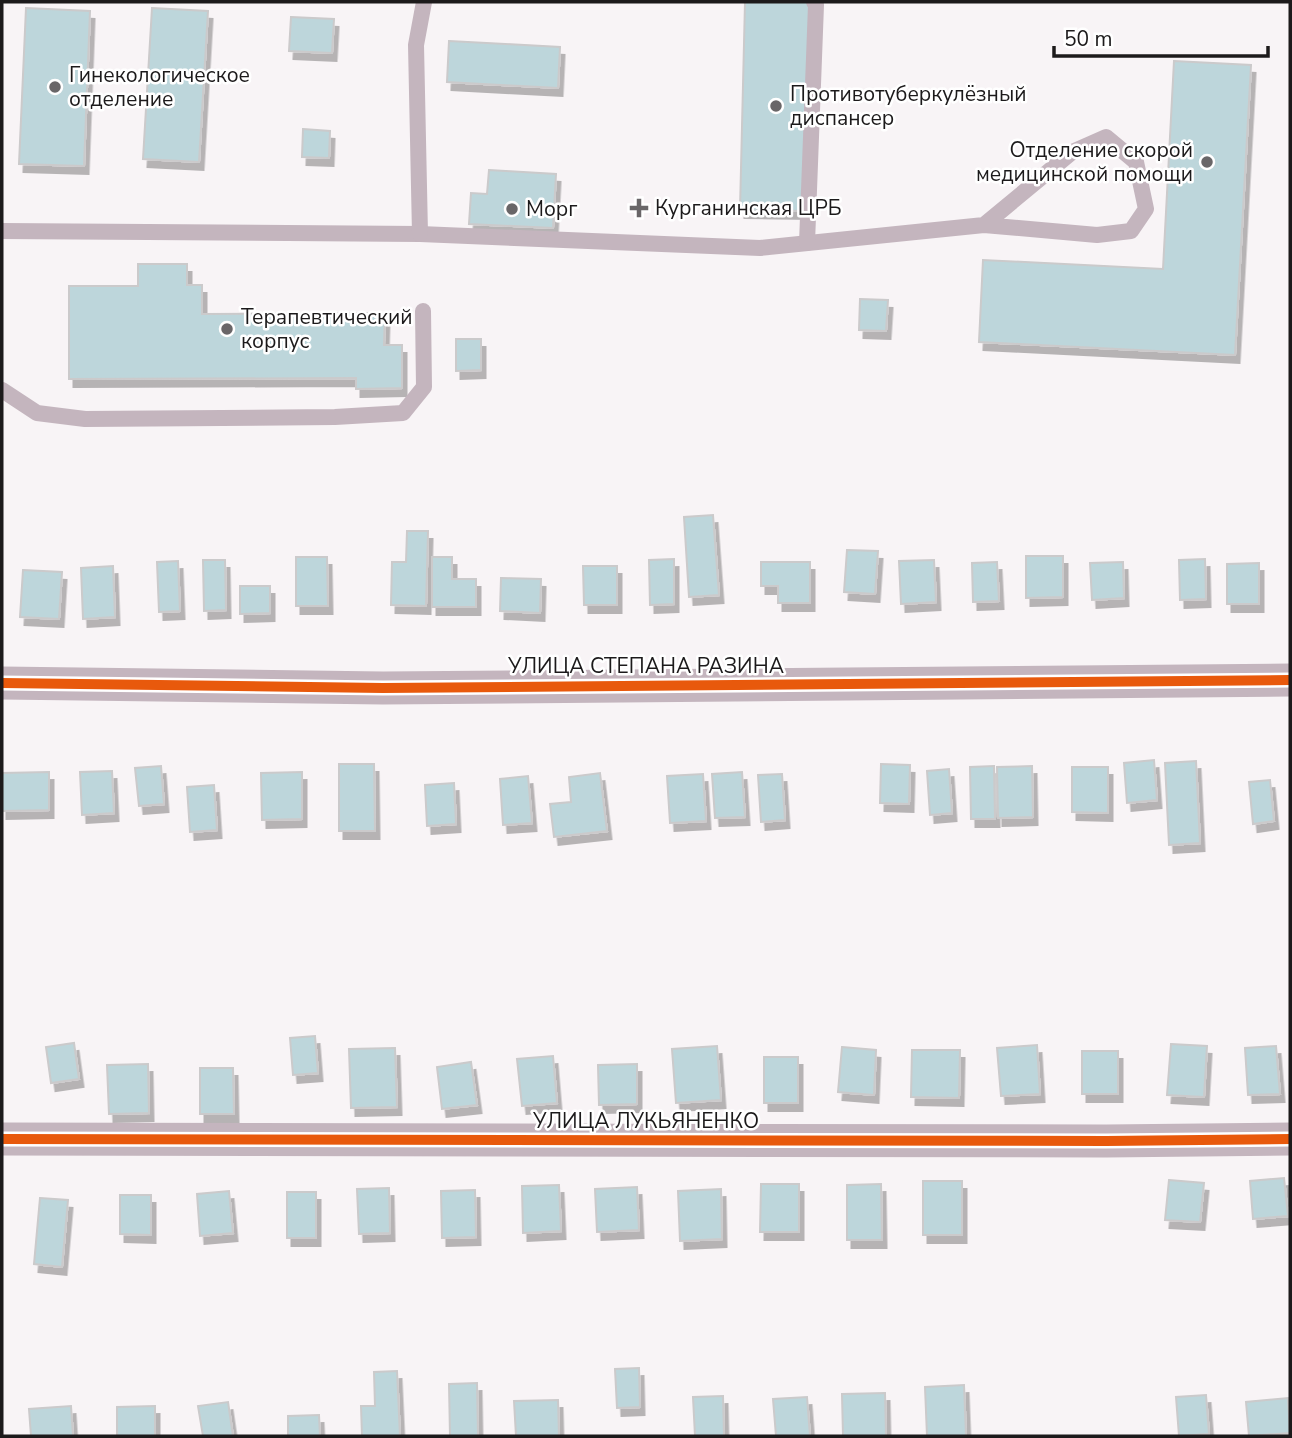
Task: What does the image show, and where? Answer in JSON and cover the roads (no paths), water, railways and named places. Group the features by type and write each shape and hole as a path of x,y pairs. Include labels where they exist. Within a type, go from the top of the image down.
{"street":[{"name":"УЛИЦА СТЕПАНА РАЗИНА","path":"2,683 383,688 1290,680"},
{"name":"УЛИЦА ЛУКЬЯНЕНКО","path":"2,1139 1290,1139"}],"lane":[{"path":"420,234 416,45 424,2"},
{"path":"807,243 814,2"},
{"path":"2,231 420,234 760,248 985,225 1097,235 1132,231 1146,209 1136,162 1106,137 1072,152 985,225"},
{"path":"2,390 37,413 85,419 335,417 403,413 424,387 424,311"}],"place":[{"name":"Гинекологическое отделение","path":"55,87"},
{"name":"Противотуберкулёзный диспансер","path":"776,106"},
{"name":"Отделение скорой медицинской помощи","path":"1207,162"},
{"name":"Курганинская ЦРБ","path":"639,208"},
{"name":"Морг","path":"512,209"},
{"name":"Терапевтический корпус","path":"227,329"}]}
